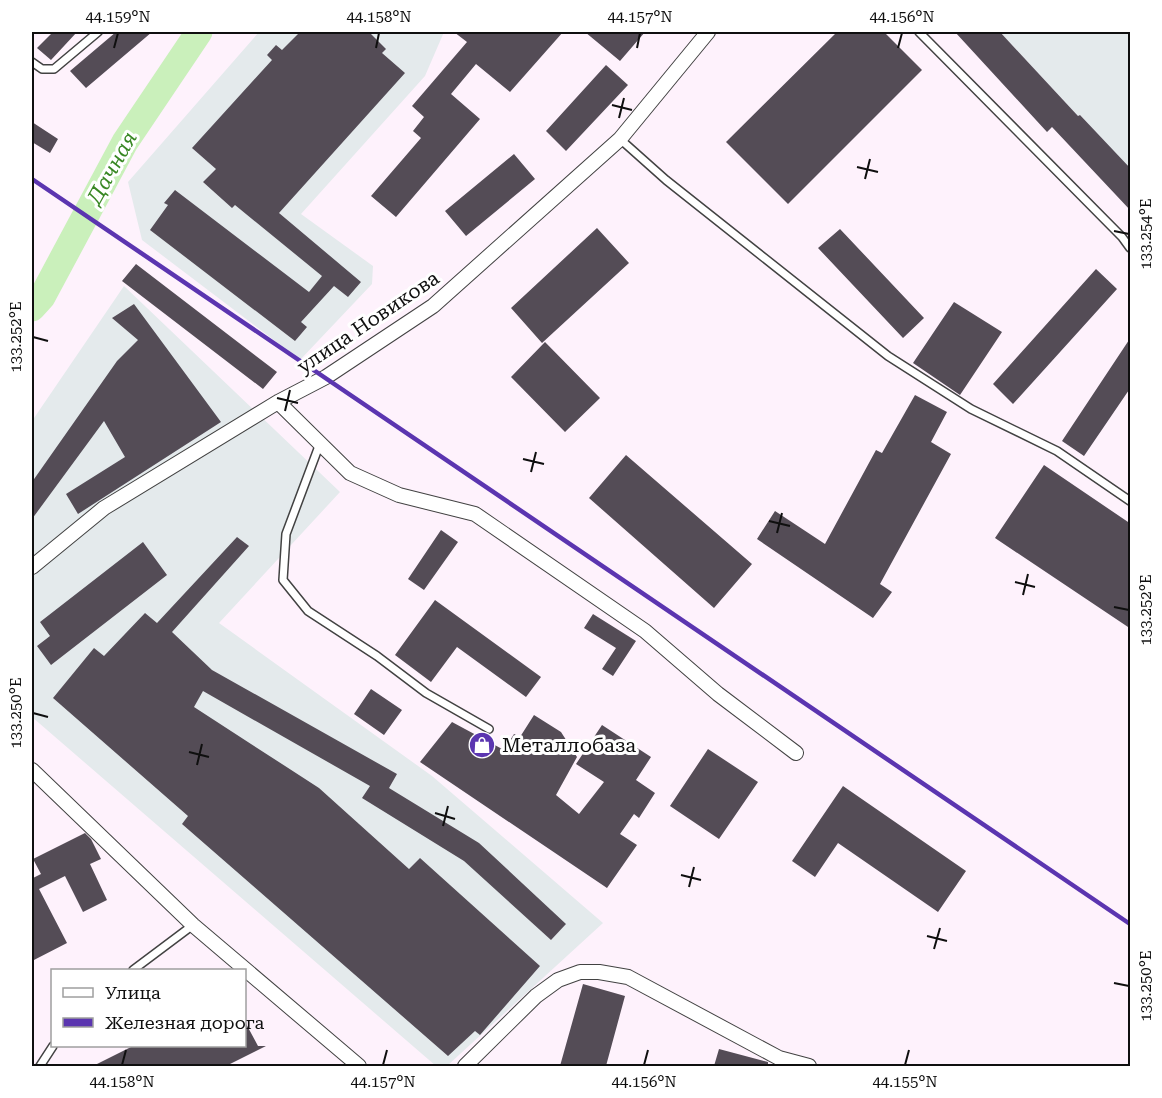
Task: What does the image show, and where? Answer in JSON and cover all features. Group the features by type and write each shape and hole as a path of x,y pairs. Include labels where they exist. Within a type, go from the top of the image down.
{"street":[{"name":"улица Новикова","path":"32,567 104,508 278,402 326,377 433,306 620,139 708,32"},
{"path":"278,402 350,473 399,495 475,514 645,631 718,694 796,753"},
{"path":"32,770 193,925 245,969"},
{"path":"246,970 359,1066"},
{"path":"465,1066 536,996 558,980 580,972 599,972 628,977 779,1058 809,1066"}],"lane":[{"path":"32,62 42,69 54,69 98,32"},
{"path":"919,32 1131,248"},
{"path":"620,139 666,180 888,356 971,409 1057,451 1131,501"},
{"path":"278,402 319,446 286,534 283,579 308,610 377,656 426,693 489,729"},
{"path":"134,969 193,925"},
{"path":"40,1066 52,1047"}],"shaded area":[{"path":"259,32 444,32 425,76 301,214 373,266 372,284 300,360 142,240 128,182"},
{"path":"1000,32 1130,32 1130,169 1080,115 1078,116"},
{"path":"124,286 340,492 219,623 432,776 603,923 447,1066 436,1066 32,717 32,421"}],"building":[{"path":"53,32 77,32 51,60 37,48"},
{"path":"116,32 152,32 86,88 70,71"},
{"path":"300,32 369,32 386,49 382,53 405,73 279,213 361,282 348,297 334,286 301,322 307,327 295,341 150,230 168,205 164,203 175,190 309,292 322,276 235,205 232,208 203,182 216,169 192,148 272,60 267,55 276,45 282,50"},
{"path":"454,32 563,32 510,92 476,64 451,94 480,119 396,217 371,196 421,138 413,131 424,117 412,106 467,42"},
{"path":"585,32 645,32 620,61"},
{"path":"837,32 884,32 922,70 788,204 726,142"},
{"path":"955,32 1000,32 1131,169 1131,211 1052,127 1047,132"},
{"path":"606,65 628,85 566,151 546,131"},
{"path":"32,122 58,139 50,153 32,142"},
{"path":"514,154 535,179 466,236 445,211"},
{"path":"597,228 629,263 542,343 511,308"},
{"path":"840,229 924,318 903,338 818,248"},
{"path":"136,264 277,372 263,389 122,281"},
{"path":"1096,269 1117,289 1013,404 993,384"},
{"path":"954,302 1002,332 960,395 913,363"},
{"path":"134,304 221,422 78,514 66,494 125,457 104,421 32,519 32,482 117,361 138,340 112,318"},
{"path":"1131,337 1131,387 1084,456 1062,441"},
{"path":"545,342 600,398 565,432 511,377"},
{"path":"915,395 947,412 931,442 951,454 880,584 892,592 873,618 757,539 775,511 825,544 876,450 882,453"},
{"path":"626,455 752,564 714,608 589,498"},
{"path":"1044,465 1131,524 1131,629 995,538"},
{"path":"441,530 458,542 424,590 408,579"},
{"path":"237,537 249,546 172,632 212,670 397,774 389,788 479,843 566,924 551,940 464,861 362,798 370,786 203,691 194,707 319,788 409,869 420,858 540,966 480,1035 475,1031 448,1056 182,824 188,816 53,698 94,648 104,656 145,613 157,623"},
{"path":"143,542 167,575 51,665 37,646 50,636 40,622"},
{"path":"435,600 541,677 526,697 457,647 431,682 395,655"},
{"path":"593,614 636,641 613,676 602,669 616,648 584,628"},
{"path":"371,689 402,710 384,735 354,714"},
{"path":"534,715 561,732 577,757 556,795 579,814 604,782 576,764 602,725 651,757 636,780 655,793 639,818 634,814 620,834 637,845 607,888 420,762 452,722 504,750 514,734 520,737"},
{"path":"708,749 758,782 719,839 670,806"},
{"path":"843,786 966,871 938,912 838,843 815,877 792,861"},
{"path":"85,833 91,839 101,859 90,864 107,900 83,912 65,876 39,889 67,943 32,961 32,875 33,878 41,874 33,859"},
{"path":"583,984 625,996 606,1066 560,1066"},
{"path":"246,1024 258,1046 266,1046 226,1066 93,1066 131,1047 246,1047"},
{"path":"719,1049 768,1062 768,1066 714,1066"}],"waterway":[{"name":"Дачная","path":"32,308 42,297 125,142 199,32"}],"railway":[{"path":"32,179 1130,924"}],"place":[{"name":"Металлобаза","path":"482,745"}]}
